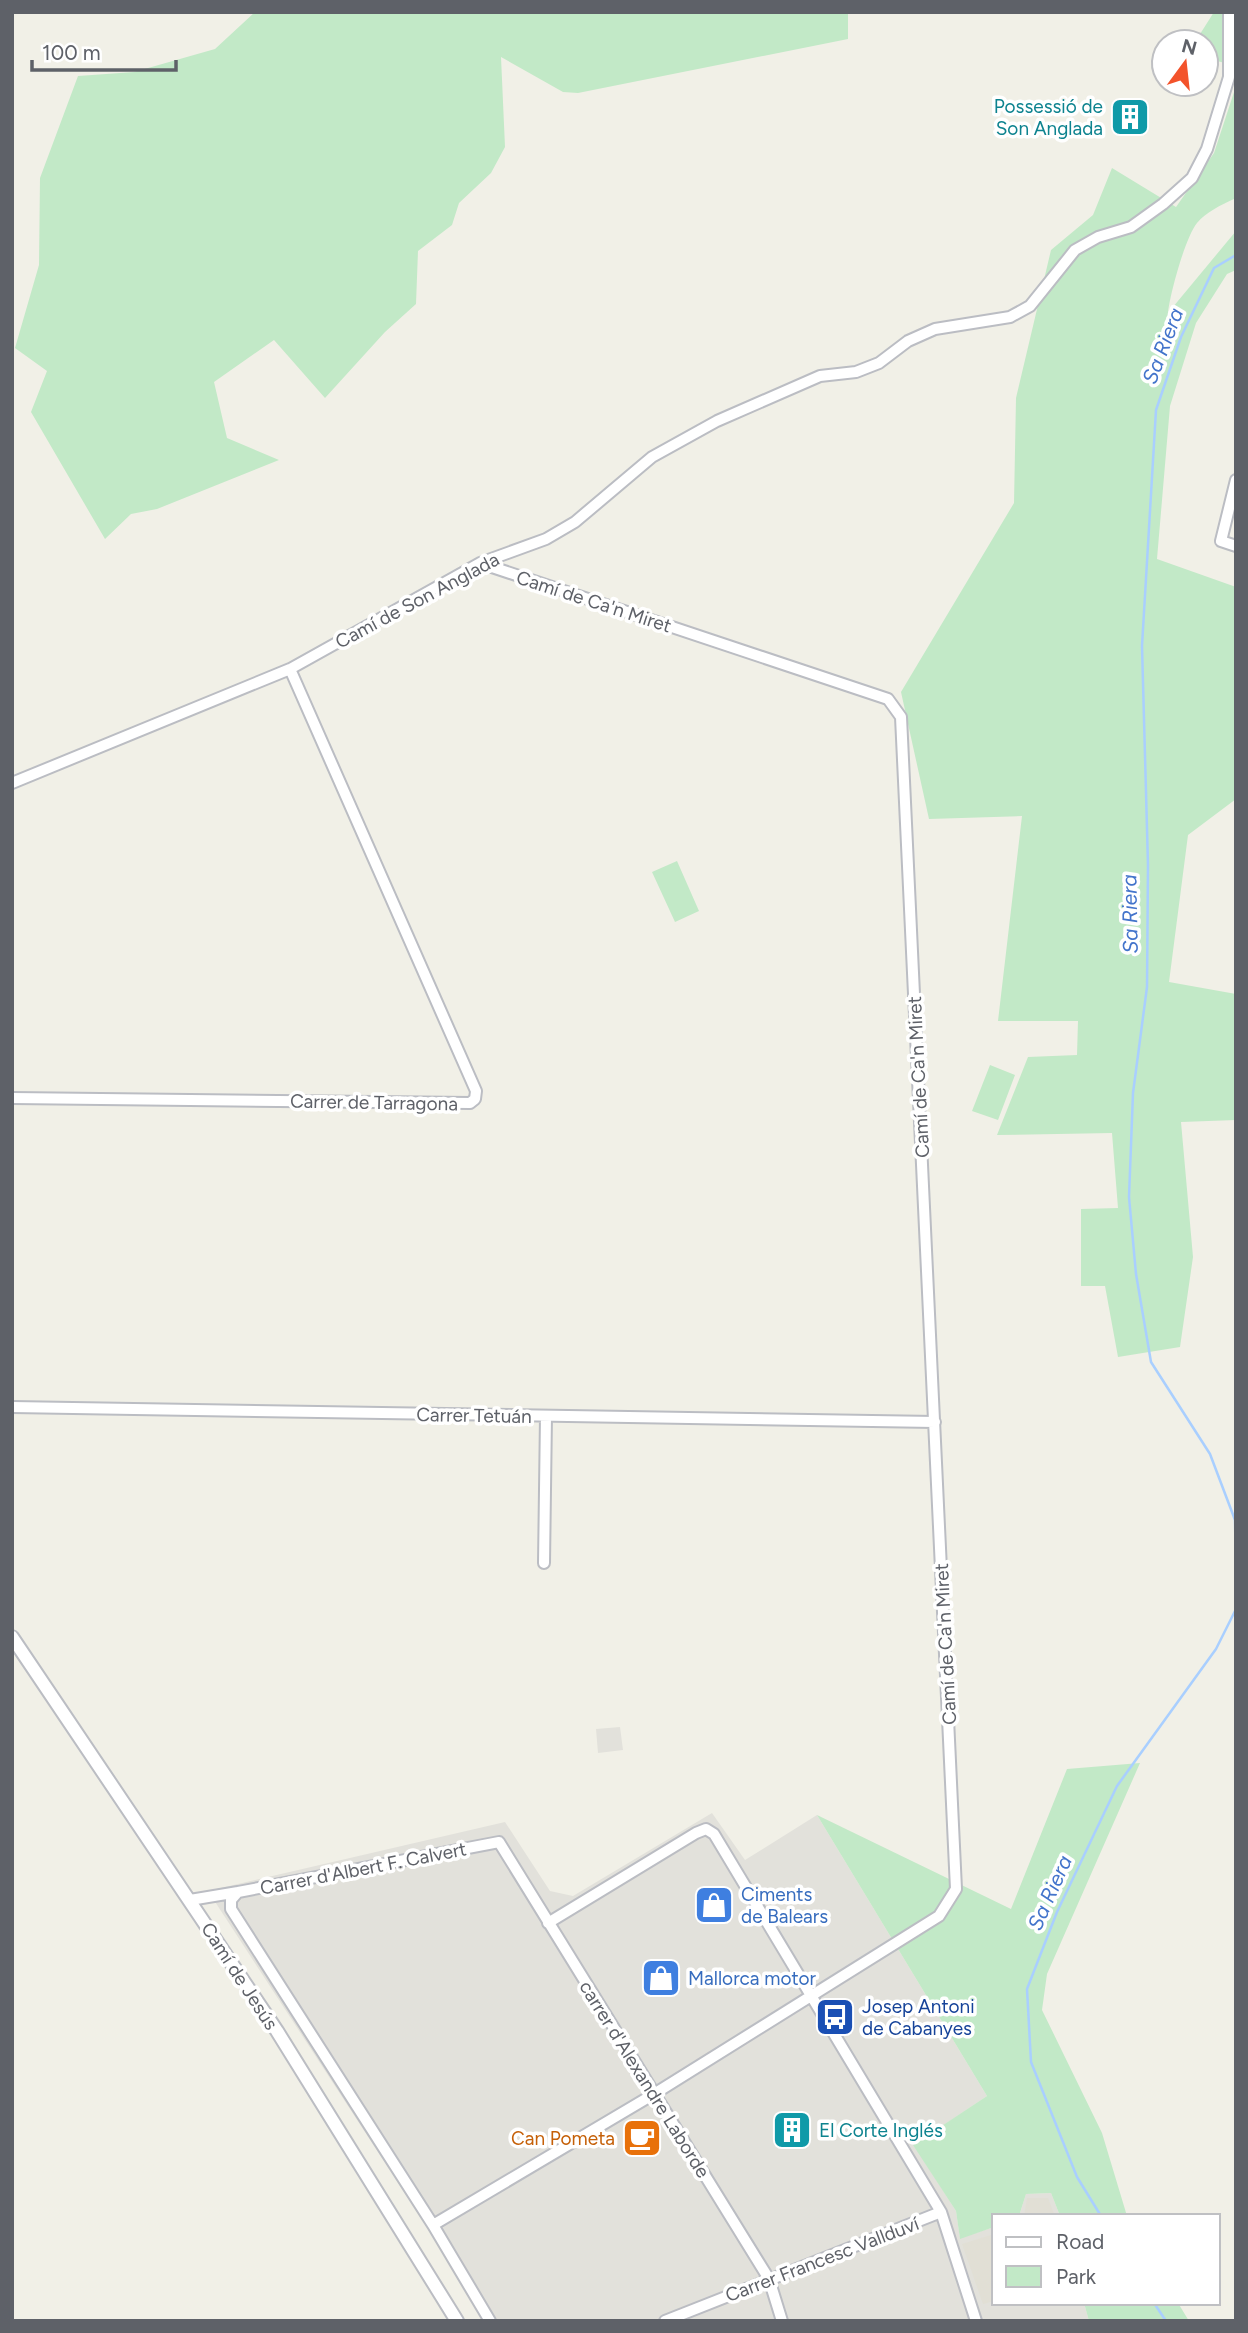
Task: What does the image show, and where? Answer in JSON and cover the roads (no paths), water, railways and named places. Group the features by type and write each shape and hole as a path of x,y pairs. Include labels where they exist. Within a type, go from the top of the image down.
{"street":[{"name":"Camí de Son Anglada","path":"12,783 290,669 480,563 547,539 575,522 652,457 717,421 820,376 856,372 878,363 908,341 935,329 1010,317 1030,306 1075,250 1098,237 1131,226 1163,204 1192,178 1207,149 1229,77 1229,12"},
{"path":"1236,480 1222,541 1236,546"},
{"name":"Camí de Ca'n Miret","path":"480,563 888,699 901,717 956,1889 939,1916 810,1998"},
{"name":"Carrer de Tarragona","path":"12,1098 470,1103 475,1099 476,1091 290,669"},
{"name":"Carrer Tetuán","path":"12,1407 935,1422"},
{"path":"544,1563 546,1416"},
{"name":"Camí de Jesús","path":"12,1637 277,2031 457,2321"},
{"path":"548,1923 706,1829 714,1834 810,1998 941,2212 976,2321"},
{"name":"Carrer d'Albert F. Calvert","path":"190,1900 234,1896 499,1842"},
{"name":"carrer d'Alexandre Laborde","path":"499,1842 769,2279 782,2321"},
{"name":"Camí de Jesús","path":"234,1896 231,1909 240,1925 433,2225 490,2321"},
{"path":"433,2225 653,2095 810,1998"},
{"name":"Carrer Francesc Vallduví","path":"665,2321 941,2212"}],"waterway":[{"name":"Sa Riera","path":"1236,255 1214,268 1181,337 1156,410 1142,646 1148,865 1147,987 1133,1093 1129,1197 1136,1274 1151,1362 1210,1454 1235,1520 1236,1573"},
{"name":"Sa Riera","path":"1100,2214 1077,2177 1031,2062 1027,1989 1057,1912 1117,1786 1216,1649 1236,1609"},
{"name":"Sa Riera","path":"1155,2305 1166,2321"}],"place":[{"name":"Possessió de Son Anglada","path":"1130,117"},
{"name":"Ciments de Balears","path":"714,1905"},
{"name":"Mallorca motor","path":"661,1978"},
{"name":"Josep Antoni de Cabanyes","path":"835,2017"},
{"name":"El Corte Inglés","path":"792,2130"},
{"name":"Can Pometa","path":"642,2138"}]}
